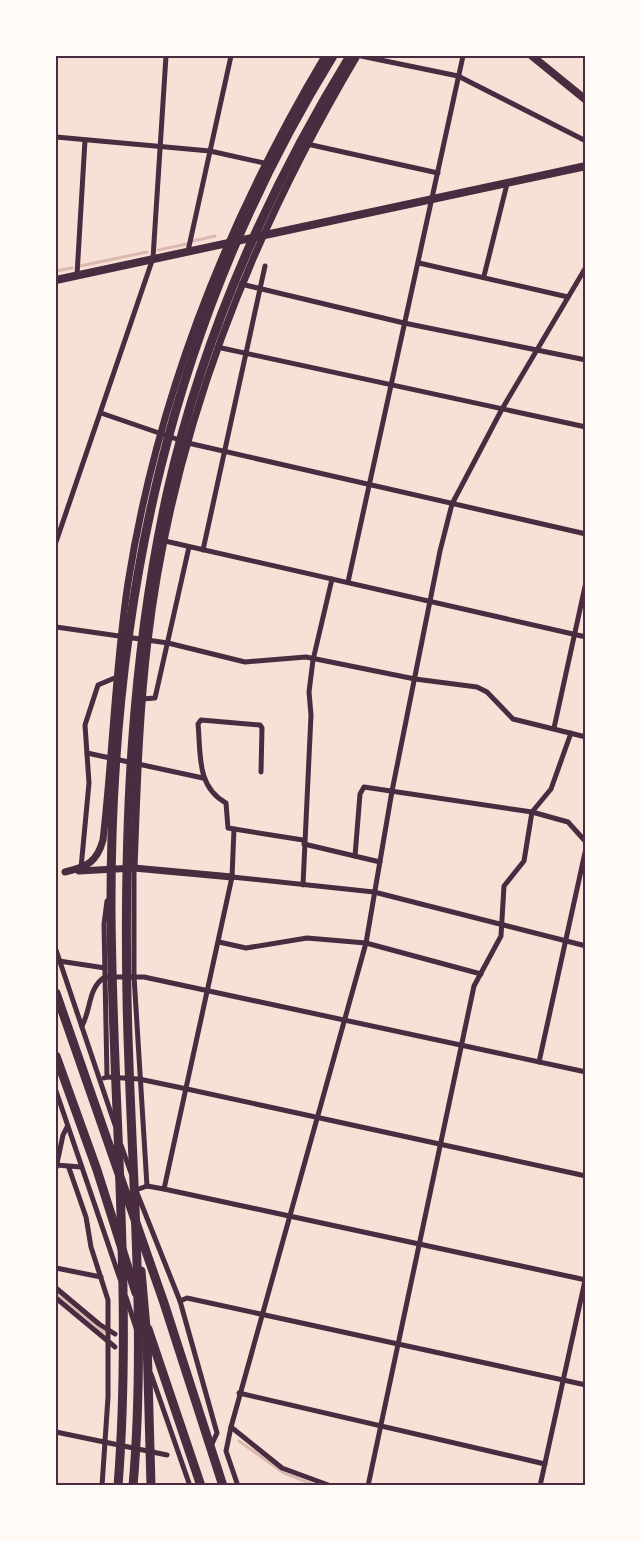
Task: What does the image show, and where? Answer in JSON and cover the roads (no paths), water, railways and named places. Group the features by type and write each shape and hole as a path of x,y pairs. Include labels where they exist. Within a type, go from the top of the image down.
{"highway":[{"path":"118,1483 124,1340 111,908 116,754 129,628 153,489 195,345 248,214 280,148 333,56"},
{"path":"133,1485 137,1342 126,905 135,694 154,558 187,416 233,284 293,153 350,56"},
{"path":"56,993 164,1303 223,1485"},
{"path":"56,1056 97,1170 201,1485"},
{"path":"131,1149 147,1339 151,1485"}],"main road":[{"path":"532,56 585,100"},
{"path":"56,280 585,166"}],"street":[{"path":"56,542 153,258 166,56"},
{"path":"188,250 231,56"},
{"path":"65,872 81,868 95,860 103,840 121,636 136,534 160,434 190,339 227,242 264,163 325,56"},
{"path":"147,1186 134,976 134,868 142,699 148,639 165,541 188,443 217,347 241,284 262,235 307,144 359,56 458,76 585,141"},
{"path":"348,582 463,56"},
{"path":"56,138 210,151 264,163"},
{"path":"77,275 85,140"},
{"path":"307,144 438,173"},
{"path":"484,276 507,183"},
{"path":"419,263 568,297"},
{"path":"203,550 265,267"},
{"path":"238,1485 226,1451 231,1427 366,943 392,791 452,504 502,409 585,267"},
{"path":"241,284 404,323 585,360"},
{"path":"217,347 585,427"},
{"path":"101,413 188,443 585,534"},
{"path":"165,541 585,637"},
{"path":"142,699 155,698 189,547"},
{"path":"303,885 309,692 313,660 332,579"},
{"path":"554,728 585,582"},
{"path":"56,627 148,639 245,662 306,657 415,679 477,687 487,692 513,719 585,737"},
{"path":"81,868 89,783 85,725 98,685 117,677"},
{"path":"261,771 262,728 260,725 201,720 198,724 202,778 217,798 226,802 228,828 304,842 380,862"},
{"path":"368,1485 474,986 501,936 504,886 524,861 532,812 551,789 571,733"},
{"path":"87,753 202,778"},
{"path":"355,856 360,794 364,787 532,812 568,822 585,842"},
{"path":"164,1189 232,877 234,829"},
{"path":"538,1062 585,848"},
{"path":"56,873 134,868 374,892 585,946"},
{"path":"107,1077 104,924 110,869"},
{"path":"219,942 246,948 307,938 366,943 481,974"},
{"path":"56,950 136,1190 177,1297 217,1433 210,1448"},
{"path":"60,961 105,968"},
{"path":"82,1026 94,986 105,977 134,976 585,1072"},
{"path":"100,1080 107,1077 139,1079 585,1176"},
{"path":"56,1091 190,1485"},
{"path":"67,1127 63,1134 56,1166 81,1167"},
{"path":"69,1168 86,1217 91,1247 108,1300 110,1317 106,1443 102,1485"},
{"path":"136,1190 147,1186 164,1189 585,1278 540,1485"},
{"path":"56,1268 101,1277"},
{"path":"56,1288 115,1334"},
{"path":"177,1297 262,1313 585,1385"},
{"path":"56,1298 115,1347"},
{"path":"110,1317 119,1315"},
{"path":"239,1393 545,1464"},
{"path":"231,1427 282,1468 331,1485"},
{"path":"56,1432 167,1455"}],"waterway":[{"path":"193,241 215,236"},
{"path":"158,250 187,244"},
{"path":"80,266 147,252"},
{"path":"56,271 72,268"},
{"path":"56,1292 104,1332"},
{"path":"239,1441 284,1473 317,1486"}]}
